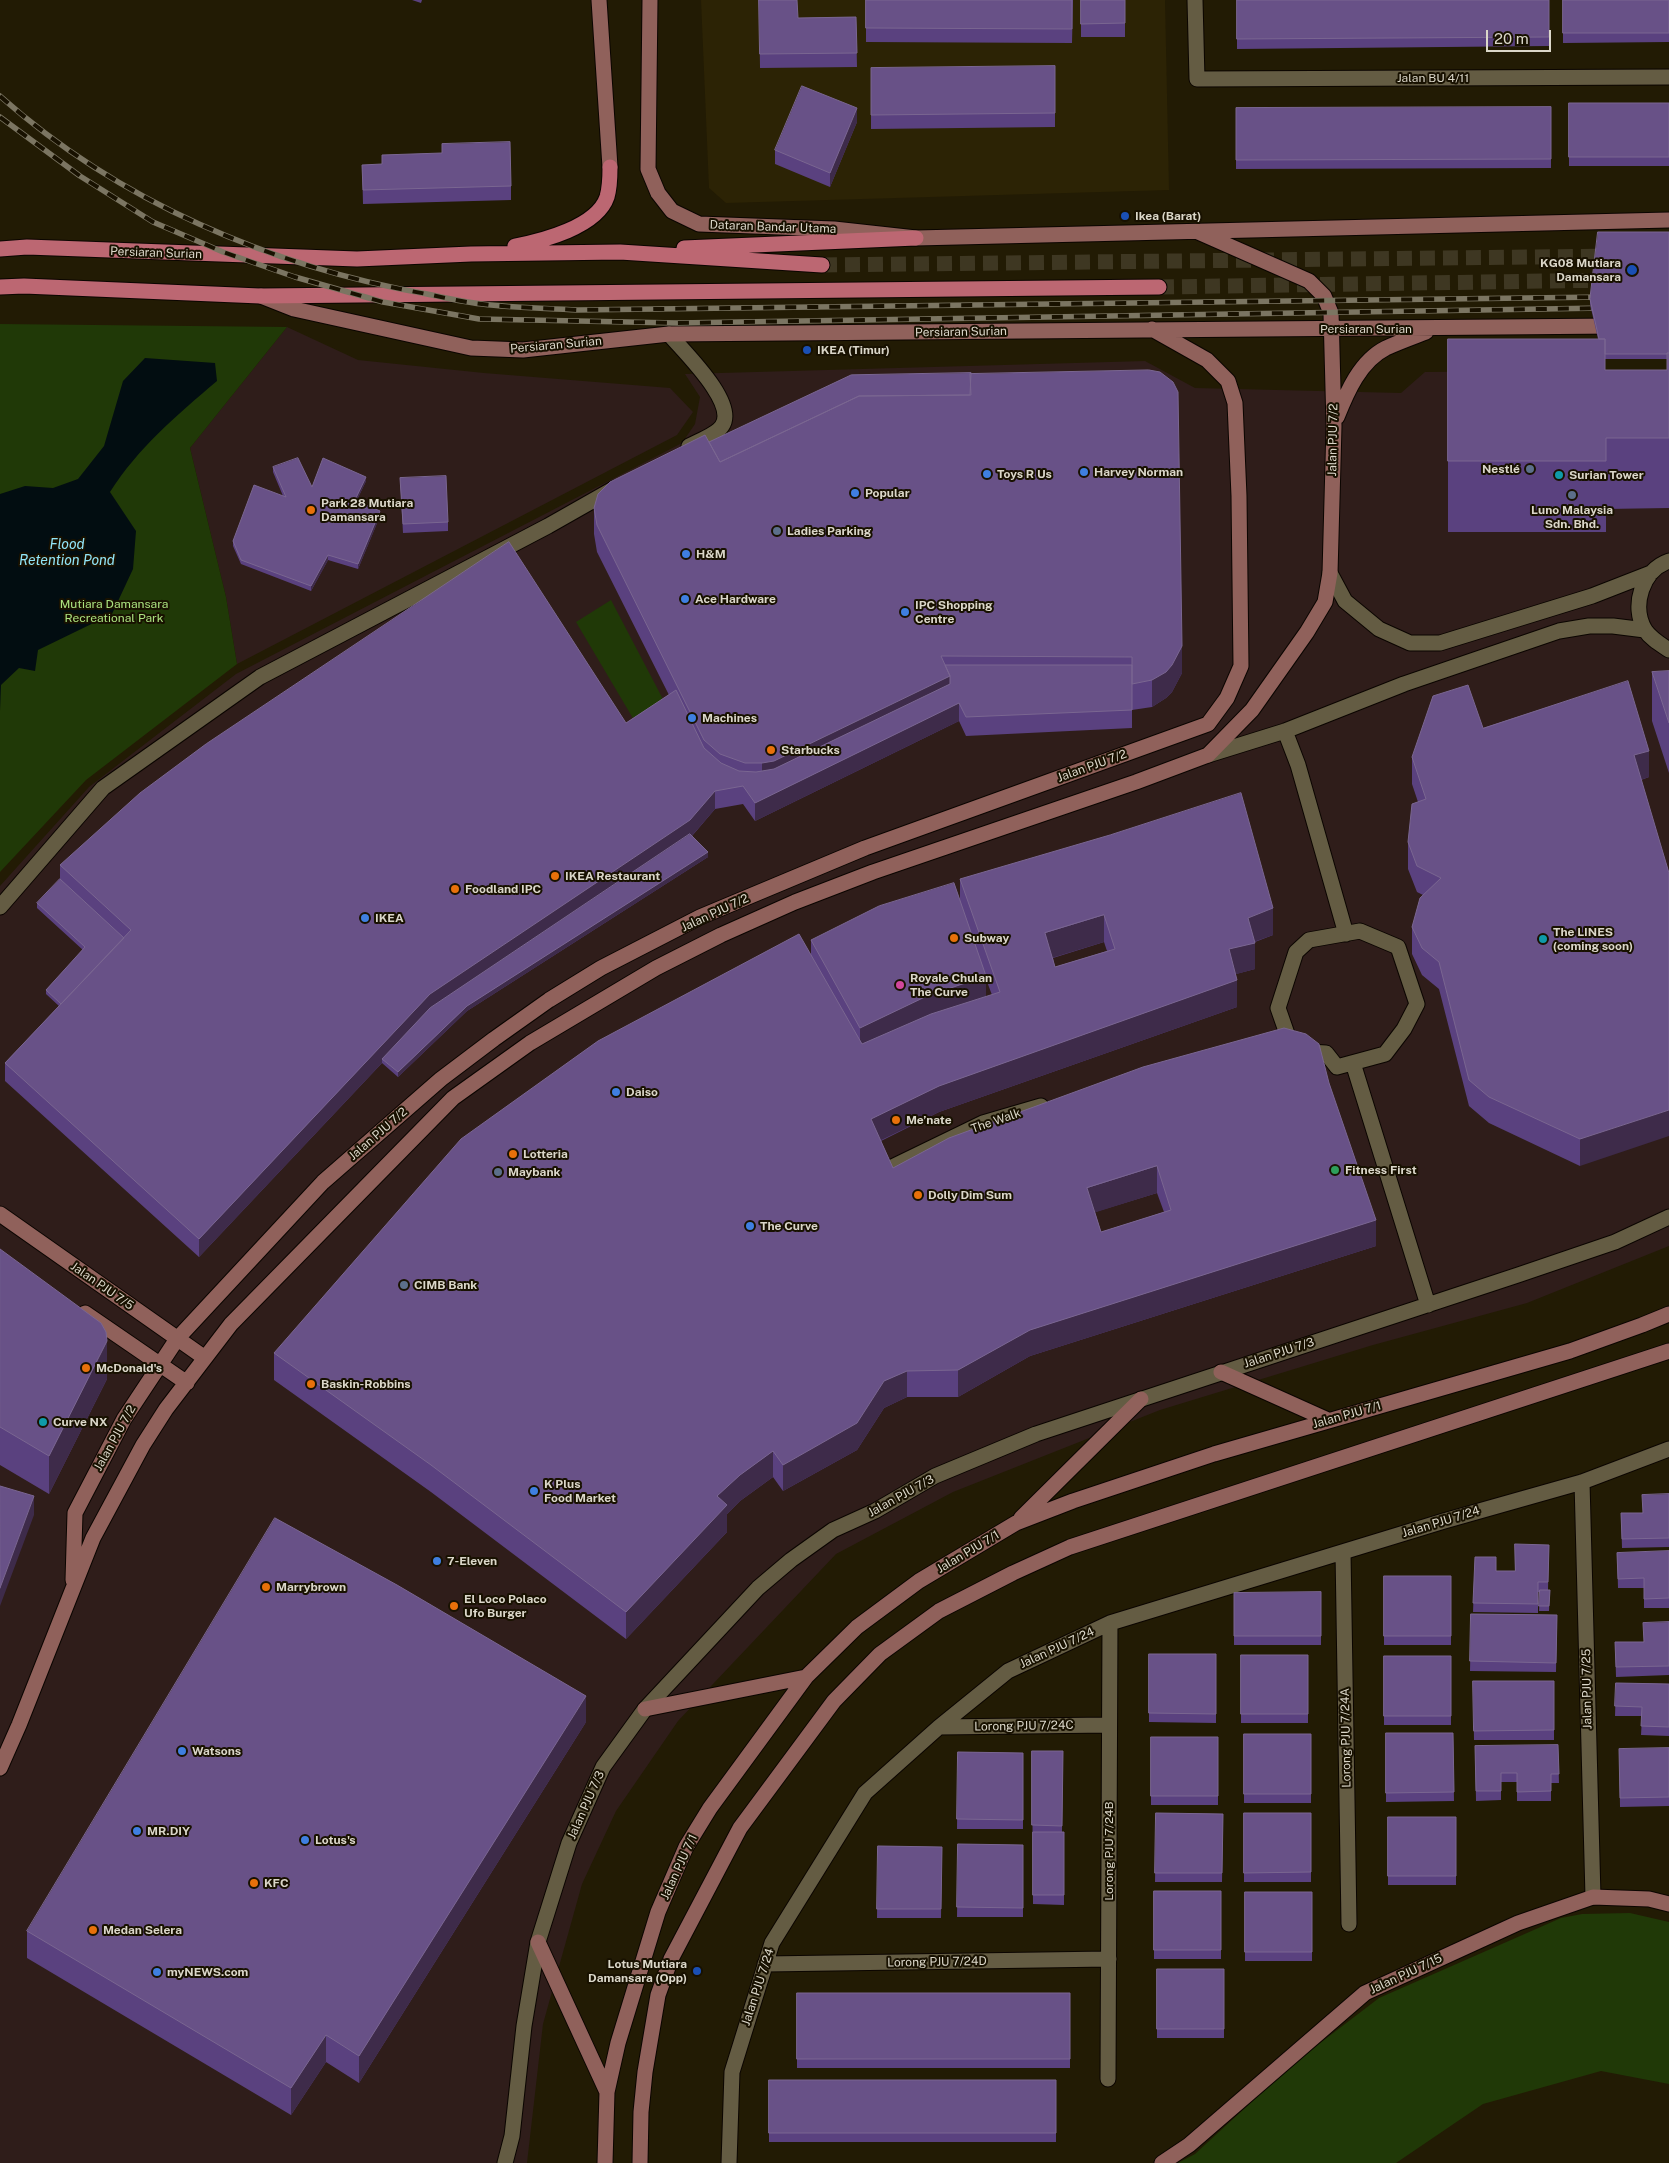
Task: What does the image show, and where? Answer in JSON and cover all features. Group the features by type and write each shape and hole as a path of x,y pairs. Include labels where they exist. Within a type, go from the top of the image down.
{"main road":[{"path":"471,254 538,242 584,222 598,211 606,199 610,184 610,167"},
{"path":"620,252 916,238"},
{"name":"Persiaran Surian","path":"0,249 28,248 357,259 471,254 620,252 822,266"},
{"name":"Persiaran Surian","path":"0,287 24,286 260,296 1159,287"}],"street":[{"path":"599,0 610,167"},
{"name":"Dataran Bandar Utama","path":"650,0 648,169 658,193 672,211 699,224 834,230 916,238 1669,220"},
{"name":"Jalan BU 4/11","path":"1195,0 1197,79 1669,77"},
{"name":"Jalan PJU 7/2","path":"0,1768 93,1538 143,1445 166,1409 231,1324 328,1223 453,1098 530,1043 623,986 721,935 795,902 882,869 1136,782 1208,755 1252,710 1302,640 1325,602 1330,573 1334,426 1333,330 1331,313 1324,296 1309,281 1198,232"},
{"name":"Persiaran Surian","path":"260,296 294,309 471,348 523,350 669,334 1152,329 1333,330 1630,326"},
{"path":"1334,426 1347,392 1367,363 1384,349 1434,328"},
{"name":"Jalan PJU 7/2","path":"72,1592 74,1514 124,1419 159,1364 177,1339 322,1182 441,1079 549,1000 601,968 700,917 864,848 1208,724 1227,698 1241,666 1239,496 1235,403 1228,382 1207,360 1152,329"},
{"path":"669,334 713,384 724,414 721,428 678,453"},
{"path":"0,907 104,788 260,677 548,526 626,482"},
{"path":"1330,573 1345,601 1379,629 1410,643 1440,643 1592,596 1651,573 1669,561"},
{"path":"1651,573 1642,586 1639,601 1640,616 1646,630 1656,642 1669,650"},
{"path":"1208,755 1285,731 1432,674 1559,631 1589,626 1613,626 1646,630"},
{"path":"1285,731 1298,765 1346,934"},
{"path":"1360,931 1398,947 1417,1004 1404,1029 1386,1054 1337,1067 1326,1053 1293,1051 1286,1031 1278,1008 1296,952 1310,940 1360,931"},
{"path":"1267,1037 1286,1031"},
{"path":"1353,1063 1428,1305"},
{"name":"The Walk","path":"884,1171 983,1123 1059,1100"},
{"name":"Jalan PJU 7/5","path":"0,1214 205,1358"},
{"name":"Jalan PJU 7/3","path":"505,2163 512,2136 524,2026 538,1942 569,1843 603,1767 645,1709 758,1588 791,1560 833,1530 875,1511 936,1476 1036,1434 1615,1242 1669,1217"},
{"path":"76,1307 187,1383"},
{"name":"Jalan PJU 7/1","path":"605,2163 607,2092 620,2034 658,1912 686,1847 710,1808 806,1677 856,1627 919,1581 1016,1523 1073,1501 1214,1454 1570,1351 1669,1314"},
{"path":"640,2163 641,2112 645,2072 658,1995 671,1959 740,1828 834,1701 880,1654 939,1612 1013,1573 1070,1547 1669,1351"},
{"path":"1222,1372 1328,1420"},
{"path":"1016,1523 1142,1399"},
{"name":"Jalan PJU 7/24","path":"729,2163 732,2072 772,1943 865,1793 940,1727 1008,1671 1110,1623 1582,1482 1669,1449"},
{"name":"Jalan PJU 7/25","path":"1582,1482 1593,1897"},
{"name":"Lorong PJU 7/24A","path":"1343,1552 1349,1924"},
{"name":"Lorong PJU 7/24B","path":"1108,2079 1110,1623"},
{"path":"645,1709 806,1677"},
{"name":"Lorong PJU 7/24C","path":"940,1727 1109,1725"},
{"name":"Jalan PJU 7/15","path":"1162,2163 1188,2145 1365,1993 1518,1923 1593,1897 1649,1899 1669,1904"},
{"path":"538,1942 607,2092"},
{"name":"Lorong PJU 7/24D","path":"765,1964 1108,1959"}],"shaded area":[{"path":"701,0 1165,0 1169,190 726,203 709,188"},
{"path":"287,327 358,360 484,373 670,388 693,412 677,435 237,664 226,597 190,448"},
{"path":"1145,361 1195,388 1401,393 1425,372 1669,370 1669,1246 1527,1303 1373,1345 1160,1410 953,1492 836,1554 678,1721 616,1811 582,1884 543,2024 527,2163 0,2163 0,886 89,787 236,674 682,443 695,424 700,397 685,374"}],"green space":[{"name":"Mutiara Damansara Recreational Park","path":"0,324 287,327 190,448 226,597 237,664 86,780 0,872"},
{"path":"611,600 665,703 634,720 576,622"},
{"path":"1630,1913 1669,1922 1669,2084 1601,2071 1483,2104 1396,2163 1178,2163 1195,2154 1294,2063 1379,1998 1561,1918 1582,1914"}],"water":[{"name":"Flood Retention Pond","path":"145,358 215,363 217,381 173,419 146,447 110,492 136,531 133,569 112,614 38,650 35,671 19,668 1,685 0,711 0,494 25,486 53,488 78,479 104,446 123,381"}],"building":[{"path":"759,0 797,0 798,18 856,17 857,53 760,54"},
{"path":"866,0 1072,0 1072,29 866,28"},
{"path":"1081,0 1125,0 1125,23 1081,24"},
{"path":"1237,0 1549,0 1549,37 1237,39"},
{"path":"1563,0 1669,0 1669,33 1563,33"},
{"path":"1055,66 1055,113 871,115 871,68"},
{"path":"802,86 857,108 830,173 775,150"},
{"path":"1569,103 1669,103 1669,157 1569,157"},
{"path":"1551,107 1551,159 1236,160 1236,108"},
{"path":"510,142 511,186 363,190 362,165 382,164 382,155 442,153 442,144"},
{"name":"KG08 Mutiara Damansara","path":"1598,232 1669,232 1669,353 1605,354 1605,339 1599,339 1590,299"},
{"path":"1448,339 1605,339 1605,370 1667,370 1667,353 1669,353 1669,438 1606,438 1606,461 1448,461"},
{"name":"IPC Shopping Centre","path":"1149,370 1160,372 1173,382 1178,392 1182,646 1166,672 1152,680 1132,684 1132,657 941,656 950,676 774,761 745,763 720,754 704,740 597,525 594,508 598,494 610,482 705,435 720,462 859,396 971,395 970,374"},
{"path":"971,373 970,395 859,396 720,462 709,442 851,375"},
{"path":"298,458 312,487 323,458 366,477 355,500 380,511 358,564 328,555 311,586 241,560 233,541 254,485 286,497 273,467"},
{"path":"446,476 448,522 403,524 400,478"},
{"name":"IKEA","path":"509,542 626,723 676,690 704,748 721,763 739,771 756,772 774,769 950,684 950,676 945,665 1132,665 1132,710 966,717 959,703 755,803 743,786 715,791 690,820 430,994 199,1239 5,1063 131,930 60,865 140,793 206,744"},
{"path":"1669,671 1669,723 1652,672"},
{"name":"The LINES (coming soon)","path":"1628,681 1649,751 1634,755 1669,873 1669,1110 1580,1139 1489,1097 1469,1080 1439,962 1422,948 1412,927 1420,898 1441,878 1417,866 1408,842 1412,804 1426,799 1412,757 1433,696 1468,685 1483,728"},
{"name":"The Curve","path":"1241,793 1273,908 1248,918 1255,943 1229,949 1237,980 939,1086 871,1119 893,1168 949,1138 1143,1067 1284,1028 1306,1034 1319,1044 1329,1083 1376,1220 1030,1330 958,1370 907,1371 884,1381 857,1423 783,1465 773,1451 740,1475 717,1496 727,1505 626,1612 431,1465 274,1353 461,1139 598,1041 799,934 862,1044 931,1014 1000,992 960,879 1110,835","holes":["1104,915 1115,949 1055,967 1045,933","1157,1166 1171,1210 1101,1232 1087,1188"]},
{"path":"690,834 708,852 467,1006 398,1072 382,1059 430,1008"},
{"path":"60,879 124,938 61,1004 46,990 85,947 37,903"},
{"name":"Royale Chulan The Curve","path":"954,883 986,976 927,996 860,1028 811,940 879,906"},
{"name":"Curve NX","path":"0,1249 101,1323 106,1332 107,1341 49,1456 0,1427"},
{"path":"0,1486 34,1496 0,1588"},
{"path":"1669,1494 1669,1538 1622,1539 1621,1513 1643,1513 1642,1495"},
{"name":"Lotus's","path":"275,1518 397,1585 586,1696 359,2056 326,2035 291,2088 27,1931"},
{"path":"1515,1544 1549,1545 1548,1582 1538,1582 1538,1604 1473,1603 1475,1557 1496,1557 1496,1571 1515,1571"},
{"path":"1669,1551 1669,1598 1644,1599 1644,1578 1618,1579 1617,1553"},
{"path":"1384,1576 1451,1576 1451,1636 1384,1636"},
{"path":"1540,1590 1550,1590 1549,1606 1539,1606"},
{"path":"1321,1592 1321,1636 1234,1636 1234,1593"},
{"path":"1471,1614 1557,1615 1556,1663 1470,1661"},
{"path":"1669,1622 1669,1666 1616,1667 1615,1642 1644,1642 1643,1623"},
{"path":"1149,1654 1216,1654 1216,1714 1149,1713"},
{"path":"1241,1655 1308,1655 1308,1714 1241,1714"},
{"path":"1384,1656 1451,1656 1451,1716 1384,1716"},
{"path":"1473,1681 1554,1681 1554,1730 1474,1731"},
{"path":"1616,1683 1669,1684 1669,1727 1641,1726 1642,1707 1615,1706"},
{"path":"1386,1733 1453,1733 1454,1792 1386,1793"},
{"path":"1244,1734 1311,1734 1311,1794 1244,1794"},
{"path":"1151,1737 1218,1737 1218,1796 1151,1796"},
{"path":"1558,1745 1559,1774 1551,1774 1551,1791 1517,1792 1517,1773 1501,1773 1501,1791 1476,1791 1475,1746"},
{"path":"1669,1748 1669,1797 1620,1798 1619,1749"},
{"path":"1032,1751 1063,1751 1062,1826 1032,1825"},
{"path":"958,1752 1023,1753 1023,1820 957,1819"},
{"path":"1156,1813 1223,1814 1222,1873 1155,1873"},
{"path":"1244,1813 1311,1813 1311,1872 1244,1873"},
{"path":"1388,1817 1456,1817 1456,1876 1388,1876"},
{"path":"1033,1832 1064,1832 1064,1895 1033,1895"},
{"path":"958,1844 1023,1845 1023,1908 957,1907"},
{"path":"878,1846 942,1847 941,1909 877,1909"},
{"path":"1154,1891 1221,1891 1221,1950 1154,1950"},
{"path":"1245,1892 1312,1892 1312,1952 1245,1952"},
{"path":"1157,1969 1224,1969 1224,2029 1157,2029"},
{"path":"797,1993 1070,1993 1070,2059 797,2059"},
{"path":"769,2080 1056,2080 1056,2133 769,2133"}],"tunnel":[{"path":"822,265 1616,256"},
{"path":"1159,287 1613,280"}],"railway":[{"path":"0,96 46,134 95,167 146,198 200,224 255,247 311,266 369,282 475,303 577,310 1604,297"},
{"path":"0,117 80,176 153,222 223,252 295,277 383,302 479,319 677,323 1604,308"}],"place":[{"name":"Ikea (Barat)","path":"1125,216"},
{"name":"KG08 Mutiara Damansara","path":"1632,270"},
{"name":"IKEA (Timur)","path":"807,350"},
{"name":"Nestlé","path":"1530,469"},
{"name":"Harvey Norman","path":"1084,472"},
{"name":"Toys R Us","path":"987,474"},
{"name":"Surian Tower","path":"1559,475"},
{"name":"Popular","path":"855,493"},
{"name":"Luno Malaysia Sdn. Bhd.","path":"1572,495"},
{"name":"Park 28 Mutiara Damansara","path":"311,510"},
{"name":"Ladies Parking","path":"777,531"},
{"name":"H&M","path":"686,554"},
{"name":"Ace Hardware","path":"685,599"},
{"name":"IPC Shopping Centre","path":"905,612"},
{"name":"Machines","path":"692,718"},
{"name":"Starbucks","path":"771,750"},
{"name":"IKEA Restaurant","path":"555,876"},
{"name":"Foodland IPC","path":"455,889"},
{"name":"IKEA","path":"365,918"},
{"name":"Subway","path":"954,938"},
{"name":"The LINES (coming soon)","path":"1543,939"},
{"name":"Royale Chulan The Curve","path":"900,985"},
{"name":"Daiso","path":"616,1092"},
{"name":"Me’nate","path":"896,1120"},
{"name":"Lotteria","path":"513,1154"},
{"name":"Fitness First","path":"1335,1170"},
{"name":"Maybank","path":"498,1172"},
{"name":"Dolly Dim Sum","path":"918,1195"},
{"name":"The Curve","path":"750,1226"},
{"name":"CIMB Bank","path":"404,1285"},
{"name":"McDonald's","path":"86,1368"},
{"name":"Baskin-Robbins","path":"311,1384"},
{"name":"Curve NX","path":"43,1422"},
{"name":"K Plus Food Market","path":"534,1491"},
{"name":"7-Eleven","path":"437,1561"},
{"name":"Marrybrown","path":"266,1587"},
{"name":"El Loco Polaco Ufo Burger","path":"454,1606"},
{"name":"Watsons","path":"182,1751"},
{"name":"MR.DIY","path":"137,1831"},
{"name":"Lotus's","path":"305,1840"},
{"name":"KFC","path":"254,1883"},
{"name":"Medan Selera","path":"93,1930"},
{"name":"Lotus Mutiara Damansara (Opp)","path":"697,1971"},
{"name":"myNEWS.com","path":"157,1972"}]}
